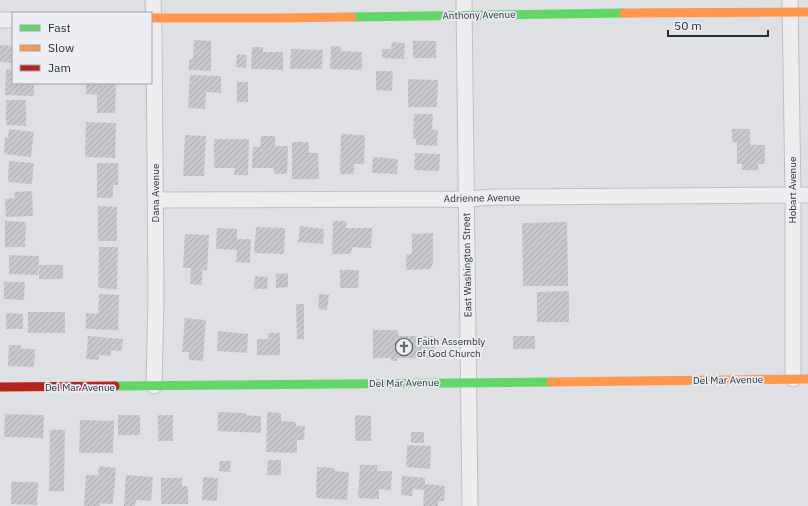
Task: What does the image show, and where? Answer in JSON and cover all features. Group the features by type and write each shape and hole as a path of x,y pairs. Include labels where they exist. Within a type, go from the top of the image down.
{"street":[{"name":"Dana Avenue","path":"153,0 152,18 154,41 156,200 154,386"},
{"name":"East Washington Street","path":"464,0 470,506"},
{"name":"Anthony Avenue","path":"152,18 522,14 790,6 808,12"},
{"name":"Hobart Avenue","path":"790,6 793,195 801,379"},
{"path":"0,20 12,20"},
{"name":"Adrienne Avenue","path":"156,200 466,199 494,197 808,195"},
{"name":"Del Mar Avenue","path":"0,387 801,379"}],"building":[{"path":"194,40 211,41 211,71 189,70 189,59 193,59"},
{"path":"413,41 436,41 436,58 413,58"},
{"path":"392,42 405,43 404,59 382,58 382,49 391,49"},
{"path":"0,45 12,46 12,63 0,62"},
{"path":"331,46 341,46 341,51 362,52 362,70 330,69"},
{"path":"252,47 263,47 263,52 283,52 283,70 251,69"},
{"path":"291,49 323,50 322,69 290,69"},
{"path":"237,54 247,55 246,68 236,67"},
{"path":"6,69 12,70 12,84 34,84 34,96 5,95"},
{"path":"376,71 393,71 392,91 376,90"},
{"path":"190,75 221,76 221,93 206,92 205,109 188,108"},
{"path":"408,79 438,80 437,107 408,107"},
{"path":"237,82 248,82 248,102 237,102"},
{"path":"86,84 116,84 115,113 97,113 97,95 86,94"},
{"path":"6,100 26,100 26,126 6,125"},
{"path":"414,114 433,114 432,130 438,130 437,146 416,145 416,139 413,139"},
{"path":"86,122 116,123 115,158 85,157"},
{"path":"9,129 34,132 31,157 4,154 5,138 8,138"},
{"path":"732,129 750,129 750,145 765,145 765,164 758,164 758,170 742,170 742,164 737,164 737,142 732,142"},
{"path":"341,134 365,135 364,164 354,164 354,174 340,174"},
{"path":"185,135 206,136 204,176 183,176"},
{"path":"261,136 275,136 275,146 288,146 287,174 274,174 274,168 252,168 253,147 260,147"},
{"path":"214,139 249,139 248,175 234,175 235,168 214,168"},
{"path":"292,142 309,142 309,153 318,153 319,179 292,179"},
{"path":"415,153 440,154 439,171 414,170"},
{"path":"373,157 398,159 397,174 372,173"},
{"path":"9,161 34,163 32,184 8,182"},
{"path":"97,163 118,163 118,185 113,185 113,198 97,198"},
{"path":"32,191 33,216 6,217 5,199 15,198 14,192"},
{"path":"98,206 117,207 117,241 98,241"},
{"path":"5,221 26,222 25,247 5,247"},
{"path":"333,221 347,221 346,228 372,228 371,248 352,247 351,254 332,254"},
{"path":"567,222 568,286 523,286 522,223"},
{"path":"300,226 324,229 323,244 298,242"},
{"path":"256,227 285,228 284,254 254,253"},
{"path":"217,228 237,229 237,239 251,239 250,263 236,262 237,250 216,249"},
{"path":"433,233 432,266 429,269 406,270 406,254 412,254 412,234"},
{"path":"185,234 209,235 207,270 202,270 202,285 190,284 191,268 183,268"},
{"path":"99,247 118,247 117,289 98,288"},
{"path":"9,255 39,256 38,275 9,274"},
{"path":"39,265 63,265 63,279 39,279"},
{"path":"340,270 359,270 358,288 340,288"},
{"path":"288,273 288,287 276,288 276,274"},
{"path":"255,276 268,277 267,289 254,289"},
{"path":"4,282 25,282 24,300 4,299"},
{"path":"569,291 569,322 537,322 537,292"},
{"path":"99,294 119,295 118,330 86,329 86,313 98,314"},
{"path":"319,294 329,295 327,310 318,309"},
{"path":"296,304 304,304 304,339 297,339"},
{"path":"28,312 65,312 65,333 28,333"},
{"path":"6,313 23,314 23,329 6,329"},
{"path":"185,318 206,320 203,361 189,360 189,352 182,352"},
{"name":"Faith Assembly of God Church","path":"373,330 398,330 398,336 435,336 435,358 397,358 397,361 391,361 391,358 373,358"},
{"path":"218,331 248,334 247,353 217,351"},
{"path":"268,333 280,333 280,355 257,355 257,339 268,339"},
{"path":"88,336 123,339 122,351 111,350 111,356 99,355 99,360 86,359"},
{"path":"513,336 535,336 535,349 513,349"},
{"path":"9,345 21,345 21,349 35,349 34,367 8,366"},
{"path":"218,412 246,413 246,415 261,416 261,433 218,431"},
{"path":"267,412 281,413 281,421 296,422 296,426 305,426 304,440 297,440 297,453 266,452"},
{"path":"5,414 44,415 43,438 4,437"},
{"path":"118,415 140,415 140,435 118,435"},
{"path":"158,415 173,415 173,441 158,441"},
{"path":"355,415 371,416 371,441 355,441"},
{"path":"80,420 114,421 113,453 79,453"},
{"path":"50,430 65,430 64,491 49,491"},
{"path":"411,432 424,432 424,443 411,443"},
{"path":"407,445 431,446 430,469 406,467"},
{"path":"268,460 281,460 281,475 267,475"},
{"path":"220,461 231,461 230,472 219,471"},
{"path":"360,465 378,465 377,471 392,471 391,490 379,489 379,499 358,498"},
{"path":"99,466 116,468 113,504 100,503 100,506 84,506 86,475 98,475"},
{"path":"317,467 334,468 334,471 349,472 347,500 316,498"},
{"path":"126,475 153,477 151,501 136,500 135,506 124,506"},
{"path":"402,476 425,478 425,484 445,486 444,501 438,501 438,506 423,506 424,490 413,489 412,496 401,495"},
{"path":"203,477 218,478 217,501 202,500"},
{"path":"161,478 182,478 182,486 188,486 188,504 161,504"},
{"path":"11,482 38,482 37,505 11,504"}],"traffic: fast":[{"path":"352,17 624,13"},
{"path":"115,386 551,382"}],"traffic: slow":[{"path":"624,13 808,12"},
{"path":"152,18 352,17"},
{"path":"551,382 808,379"}],"traffic: jam":[{"path":"0,387 115,386"}],"place":[{"name":"Faith Assembly of God Church","path":"404,347"}]}
